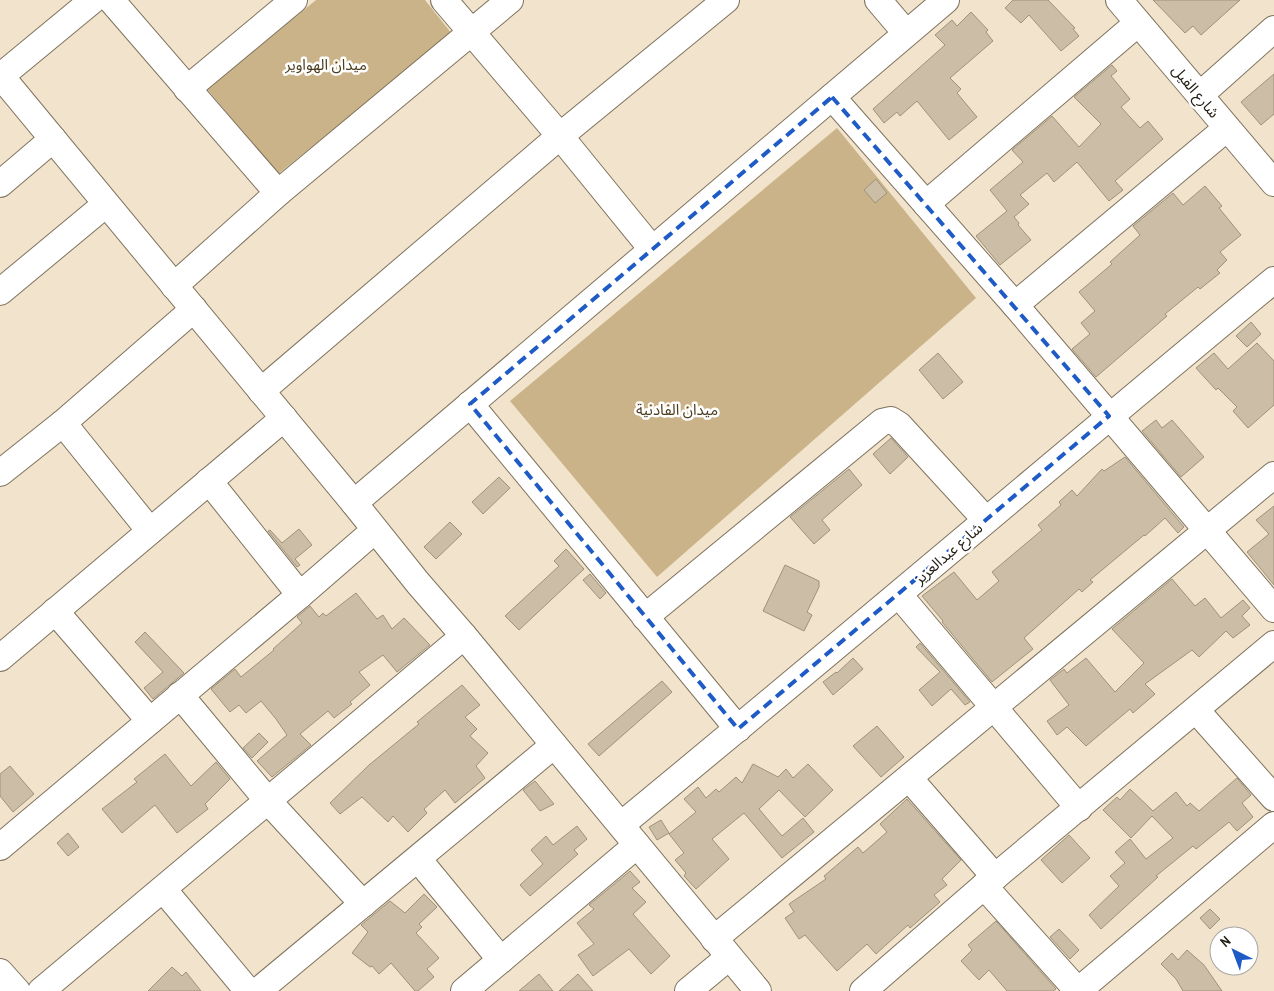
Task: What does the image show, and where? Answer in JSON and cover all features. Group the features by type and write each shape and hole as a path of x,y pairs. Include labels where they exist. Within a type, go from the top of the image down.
{"street":[{"path":"93,0 0,76 284,418 374,530 758,991"},
{"path":"111,0 278,193"},
{"path":"187,88 294,0"},
{"path":"444,0 560,136 652,249"},
{"path":"174,286 278,193 510,0"},
{"path":"261,391 560,136 726,0"},
{"path":"878,0 906,33"},
{"path":"354,503 946,0"},
{"name":"شارع الفيل","path":"1119,0 1274,183"},
{"path":"926,204 1138,23"},
{"path":"1200,95 1274,29"},
{"path":"832,97 1016,305 1274,609"},
{"path":"1016,305 1227,128"},
{"path":"0,184 53,139"},
{"path":"0,292 106,204"},
{"name":"شارع عبدالعزيز","path":"464,991 501,960 738,729 898,596 1109,416 1274,280"},
{"path":"0,472 62,423 194,309"},
{"path":"470,404 738,729"},
{"path":"0,658 284,418"},
{"path":"645,617 882,422 891,420 899,425 986,520"},
{"path":"62,423 150,531"},
{"path":"688,991 722,948 909,778 1274,475"},
{"path":"209,481 300,595"},
{"path":"0,847 300,595 374,530"},
{"path":"898,596 1079,808"},
{"path":"55,611 150,721"},
{"path":"41,991 464,636"},
{"path":"863,991 989,881 1274,644"},
{"path":"180,694 268,801 363,904"},
{"path":"1196,710 1274,798"},
{"path":"258,991 554,745"},
{"path":"909,778 1078,991 1274,825"},
{"path":"418,859 501,960"},
{"path":"163,889 248,991"},
{"path":"0,972 16,991"}],"highlighted area":[{"path":"832,97 1109,416 738,729 470,404"}],"green space":[{"name":"ميدان الهواوير","path":"316,0 425,0 452,34 278,174 207,89"},
{"name":"ميدان الفادنية","path":"837,128 976,298 657,577 510,401"}],"building":[{"path":"1013,0 1048,0 1075,28 1073,29 1079,36 1061,51 1029,15 1021,23 1005,8"},
{"path":"1153,0 1240,0 1201,35 1193,26 1185,33"},
{"path":"971,12 988,30 986,32 993,41 950,78 961,89 957,93 977,117 949,140 917,101 900,116 897,112 884,123 873,109 945,45 935,35 952,20 957,26"},
{"path":"1112,65 1117,71 1111,76 1130,99 1121,107 1140,128 1148,121 1163,139 1115,181 1123,190 1109,201 1077,162 1054,182 1047,173 1020,195 1029,204 1014,217 1019,223 1018,225 1031,240 1000,265 976,236 1007,211 990,190 1023,162 1012,150 1052,116 1079,147 1101,124 1074,97"},
{"path":"1274,74 1274,114 1261,125 1241,102"},
{"path":"876,179 887,193 875,203 864,190"},
{"path":"1205,186 1222,206 1219,208 1241,235 1220,252 1227,260 1217,270 1220,273 1200,289 1198,287 1165,314 1167,316 1096,377 1072,349 1090,334 1081,323 1095,311 1079,292 1112,264 1110,262 1140,235 1133,226 1173,193 1183,205"},
{"path":"1251,322 1261,334 1247,347 1236,336"},
{"path":"1257,343 1274,361 1274,405 1248,428 1233,411 1237,407 1218,388 1216,390 1196,368 1214,353 1228,369"},
{"path":"938,353 963,382 943,399 919,370"},
{"path":"1156,420 1162,428 1172,420 1204,457 1181,477 1142,431"},
{"path":"891,438 908,457 890,474 873,454"},
{"path":"1125,457 1184,527 1178,533 1165,518 1090,580 1093,582 1082,592 1079,589 1024,638 1033,649 992,682 922,596 954,572 977,600 999,581 992,572 1042,530 1038,525 1061,505 1059,502 1072,490 1077,496 1102,469 1104,471"},
{"path":"849,469 862,485 822,520 830,530 814,544 790,517"},
{"path":"499,477 510,488 483,514 472,502"},
{"path":"1274,506 1274,585 1247,552 1269,534 1256,520"},
{"path":"450,522 462,534 436,559 424,547"},
{"path":"299,529 312,545 295,559 300,565 297,567 268,531 270,530 282,543"},
{"path":"566,549 584,569 519,630 505,616 559,566 554,561"},
{"path":"785,565 819,581 819,587 807,612 812,615 804,631 763,611"},
{"path":"590,574 606,593 600,599 583,580"},
{"path":"1172,579 1195,606 1205,598 1221,618 1243,600 1250,608 1242,616 1250,625 1233,638 1226,631 1199,657 1192,650 1145,684 1155,694 1133,713 1130,709 1086,746 1067,727 1057,735 1047,721 1069,705 1050,680 1064,669 1067,673 1086,658 1115,692 1144,663 1112,629"},
{"path":"356,593 377,619 383,615 392,629 404,618 430,645 397,672 383,655 359,672 370,685 350,702 352,704 334,718 328,711 300,734 311,745 272,777 257,761 287,735 276,719 261,701 246,713 239,705 230,712 211,689 235,669 241,677 274,650 302,623 297,617 310,606 319,617 323,613 326,616"},
{"path":"145,632 184,673 153,699 144,688 163,672 135,642"},
{"path":"920,643 970,702 965,705 951,689 932,706 919,690 940,672 916,647"},
{"path":"853,658 863,669 833,695 823,682 837,673"},
{"path":"662,681 672,692 599,756 588,744"},
{"path":"462,685 480,705 465,717 477,729 470,736 488,753 476,766 485,778 455,803 445,790 424,809 427,813 408,832 393,816 388,822 362,797 340,814 330,803 369,765 419,724 417,722"},
{"path":"877,726 904,757 881,777 853,746"},
{"path":"259,733 268,742 252,758 243,748"},
{"path":"165,754 191,786 216,762 230,779 205,804 208,809 177,833 155,805 122,833 102,809 137,782 134,779"},
{"path":"753,764 778,777 786,769 793,778 808,764 833,790 805,817 779,790 759,809 782,836 803,818 814,832 782,858 744,813 712,839 729,859 696,889 684,876 686,873 675,860 684,853 669,834 696,812 684,799 698,787 706,798 716,789 719,792 736,777 742,783"},
{"path":"10,766 34,794 13,812 0,796 0,774"},
{"path":"1237,778 1251,795 1242,803 1253,817 1237,831 1229,822 1196,849 1193,846 1156,876 1158,877 1101,929 1089,915 1119,886 1110,876 1125,863 1115,852 1130,839 1146,859 1173,838 1152,816 1131,838 1103,810 1117,797 1120,800 1130,789 1153,811 1176,792 1187,806 1190,803 1199,811"},
{"path":"535,781 554,804 540,811 523,790"},
{"path":"907,799 961,860 942,879 947,885 934,895 940,902 910,928 908,925 876,954 867,944 837,971 805,935 799,939 785,918 794,912 789,904 826,879 824,876 858,847 863,853 887,832 880,824"},
{"path":"661,820 669,833 657,840 649,827"},
{"path":"577,826 587,839 574,850 578,854 530,896 520,885 543,864 531,850 546,836 553,845"},
{"path":"68,833 79,847 68,856 57,843"},
{"path":"1069,835 1090,858 1062,883 1041,860"},
{"path":"630,871 640,882 632,888 646,902 633,914 670,956 651,974 629,949 593,976 578,955 594,944 577,923 594,909 589,905"},
{"path":"424,894 437,907 419,924 422,927 416,933 439,958 427,969 434,977 418,991 415,991 391,963 379,974 372,966 370,967 352,953 368,932 361,925 390,901 405,913"},
{"path":"1210,909 1220,919 1209,928 1200,918"},
{"path":"996,921 1056,989 1053,991 1007,991 989,970 979,980 961,961 972,950 968,945"},
{"path":"1059,929 1079,950 1070,959 1050,937"},
{"path":"1187,950 1204,965 1209,972 1209,976 1212,976 1222,991 1183,991 1176,979 1161,964 1172,953 1178,960"},
{"path":"172,967 182,976 186,972 201,991 148,991"},
{"path":"539,974 553,991 519,991"},
{"path":"578,974 593,991 559,991"}]}
